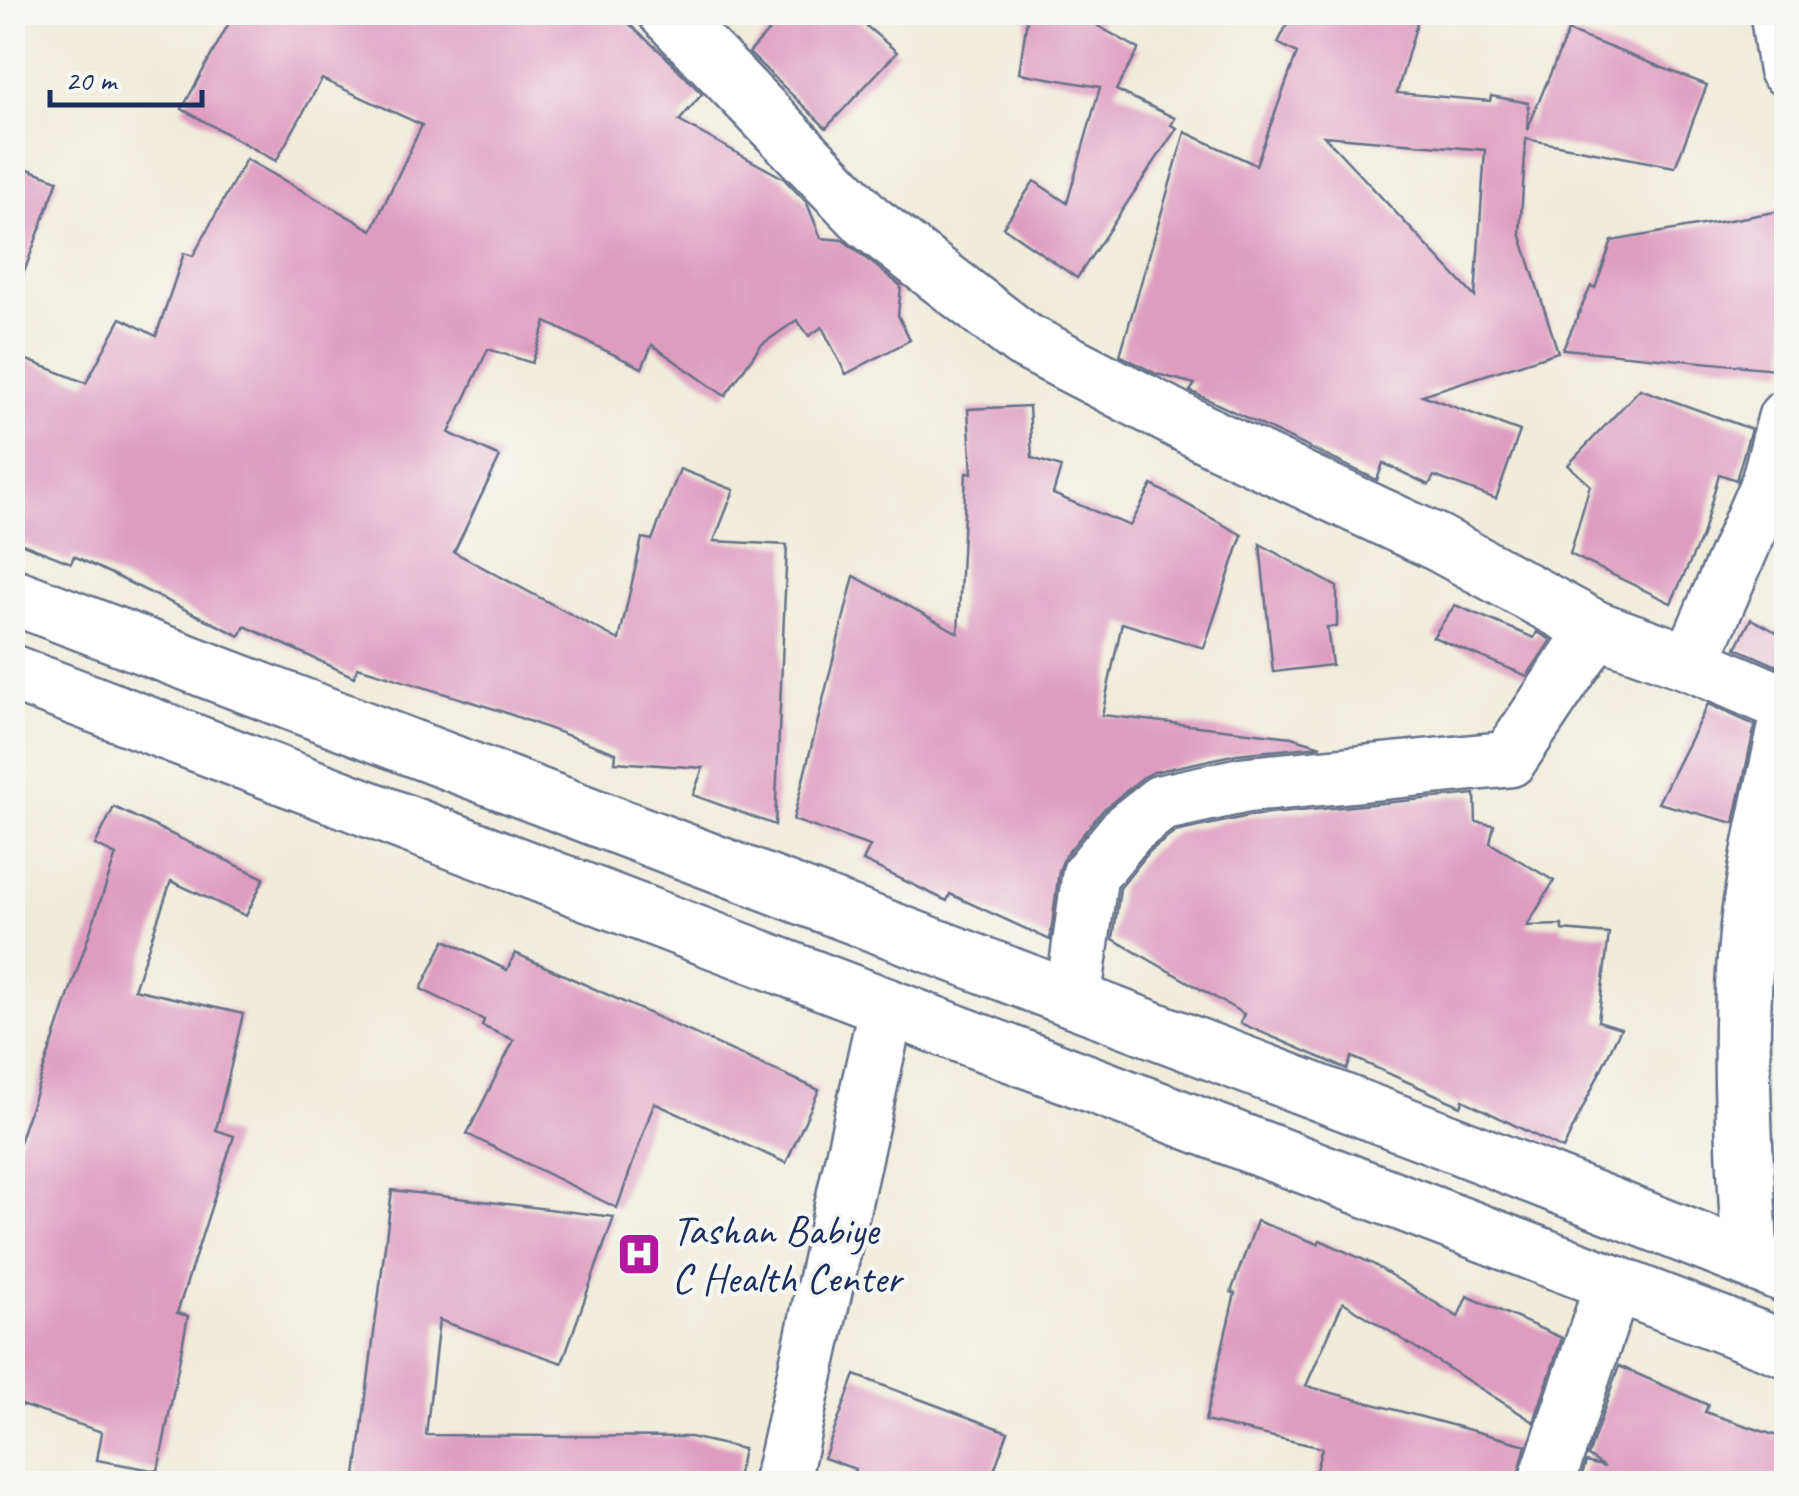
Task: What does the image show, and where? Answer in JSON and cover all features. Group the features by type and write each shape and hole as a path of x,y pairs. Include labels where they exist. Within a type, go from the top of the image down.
{"street":[{"path":"666,12 868,221 1023,340 1215,438 1438,542 1596,629 1691,663 1786,704"},
{"path":"1778,12 1786,68"},
{"path":"1691,663 1769,482 1786,418"},
{"path":"12,596 1768,1267 1741,1069 1747,940 1758,858 1786,729"},
{"path":"1073,999 1090,874 1128,829 1161,803 1244,784 1509,759 1596,629"},
{"path":"12,673 1786,1349"},
{"path":"780,1484 888,1006"},
{"path":"1546,1484 1613,1284"}],"building":[{"path":"235,12 615,12 702,94 679,121 783,178 807,203 821,238 843,240 901,286 898,315 910,340 846,374 822,327 809,336 797,320 761,345 725,396 652,345 642,368 546,322 532,363 488,349 449,433 500,457 454,552 619,640 642,538 652,540 680,469 734,490 714,541 787,545 775,825 693,795 703,768 615,762 616,753 501,711 358,667 354,677 245,626 240,636 74,556 71,563 12,540 12,354 86,383 121,318 156,336 184,253 193,256 246,159 372,230 422,125 322,79 276,161 182,109"},
{"path":"786,12 850,12 897,52 826,128 749,53"},
{"path":"1028,12 1105,12 1098,26 1139,49 1116,90 1175,118 1171,125 1177,128 1077,278 1003,227 1034,181 1067,203 1100,87 1019,73"},
{"path":"1293,12 1420,12 1397,93 1490,101 1491,96 1529,103 1527,130 1568,31 1707,85 1675,167 1526,139 1520,233 1558,352 1422,395 1520,431 1496,499 1434,476 1429,485 1383,463 1377,480 1190,391 1195,384 1157,374 1120,355 1185,132 1256,165 1297,53 1278,43","holes":["1324,136 1485,150 1475,297"]},
{"path":"12,163 58,180 17,291 12,290"},
{"path":"1780,211 1786,247 1786,370 1563,349 1591,286 1595,288 1612,241"},
{"path":"1640,389 1751,429 1736,480 1719,474 1702,536 1671,603 1570,554 1590,485 1568,465"},
{"path":"1029,406 1032,458 1061,467 1053,494 1130,526 1152,485 1242,535 1204,648 1122,623 1102,715 1292,737 1321,746 1237,754 1142,778 1104,809 1065,856 1059,871 1050,940 950,894 947,901 863,861 870,846 793,820 854,576 958,633 966,473 972,473 968,409"},
{"path":"1260,544 1337,587 1337,627 1327,627 1332,665 1273,672"},
{"path":"1455,605 1534,638 1537,632 1551,640 1527,676 1433,637"},
{"path":"1751,619 1786,637 1786,670 1736,648"},
{"path":"1708,704 1755,725 1734,823 1658,803"},
{"path":"1475,794 1476,822 1494,825 1490,843 1554,881 1527,926 1562,925 1562,930 1609,934 1598,1021 1621,1028 1563,1149 1463,1100 1461,1106 1352,1057 1347,1069 1240,1023 1244,1014 1113,939 1120,888 1150,851 1175,832 1249,816"},
{"path":"114,807 264,878 246,916 171,881 134,989 243,1014 216,1130 234,1136 177,1313 188,1316 158,1471 97,1460 102,1432 12,1402 12,1163 116,855 95,845"},
{"path":"445,940 507,970 515,953 819,1090 786,1163 654,1103 617,1208 467,1134 514,1040 482,1026 484,1020 421,989"},
{"path":"392,1190 614,1217 562,1363 439,1320 426,1435 690,1437 743,1449 736,1484 355,1484"},
{"path":"1257,1221 1318,1244 1320,1240 1373,1264 1458,1317 1467,1296 1562,1338 1534,1422 1343,1302 1306,1386 1526,1445 1516,1484 1312,1484 1322,1448 1205,1421 1235,1293 1231,1292"},
{"path":"1619,1366 1708,1405 1705,1412 1786,1439 1786,1484 1579,1484 1586,1462 1605,1467 1588,1456"},
{"path":"855,1375 1008,1432 989,1484 849,1484 855,1469 824,1458"}],"place":[{"name":"Tashan Babiye C Health Center","path":"639,1254"}]}
